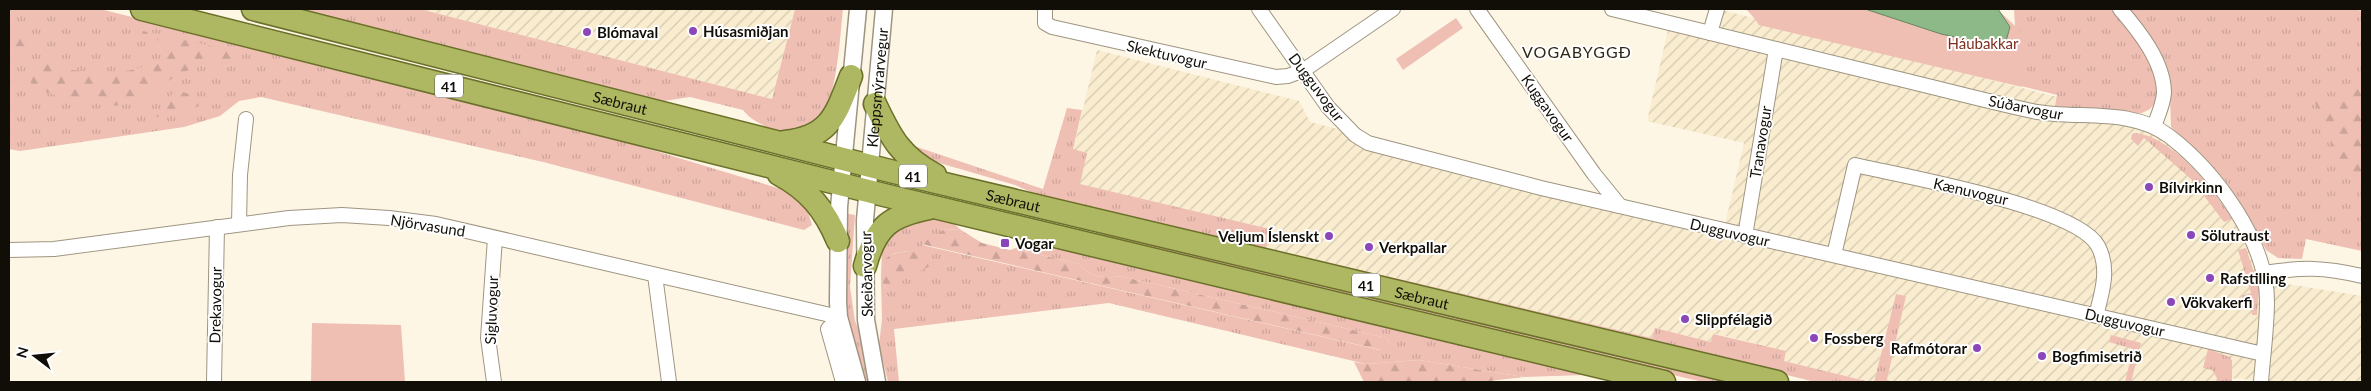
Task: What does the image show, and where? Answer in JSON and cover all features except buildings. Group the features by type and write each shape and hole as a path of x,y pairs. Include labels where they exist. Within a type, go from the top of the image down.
{"highway":[{"name":"Sæbraut","path":"142,9 933,207 1664,382"},
{"name":"Sæbraut","path":"253,9 870,165 1777,382"},
{"path":"781,142 812,137 834,118 852,76"},
{"path":"875,104 887,131 905,155 916,165 956,186"},
{"path":"756,162 793,182 813,199 829,219 838,241"},
{"path":"865,266 873,242 893,219 904,213 933,207"}],"street":[{"name":"Kleppsmýrarvegur","path":"844,158 858,9"},
{"name":"Kleppsmýrarvegur","path":"870,165 884,9"},
{"name":"Skektuvogur","path":"1045,9 1045,23 1052,27 1263,75 1288,76 1304,70"},
{"name":"Dugguvogur","path":"1258,9 1304,70 1328,107 1355,135 1368,143 1745,236 2263,354"},
{"path":"1304,70 1393,9"},
{"name":"Kuggavogur","path":"1477,9 1594,174 1620,206"},
{"name":"Súðarvogur","path":"1612,9 2033,111 2108,117 2154,126 2188,152 2231,201 2254,246 2264,273 2268,300 2261,382"},
{"path":"1710,33 1717,9"},
{"path":"2120,9 2146,43 2163,82 2164,94 2154,126"},
{"name":"Tranavogur","path":"1745,236 1776,49"},
{"path":"239,224 240,175 246,119"},
{"name":"Skeiðarvogur","path":"844,158 838,241 839,317 857,382"},
{"name":"Skeiðarvogur","path":"870,165 867,190 865,266 866,320 877,382"},
{"name":"Kænuvogur","path":"1834,255 1855,165 2006,199 2066,222 2097,244 2104,262 2105,282 2096,316"},
{"name":"Njörvasund","path":"9,250 54,249 289,218 342,215 436,224 839,317"},
{"name":"Drekavogur","path":"214,382 216,227"},
{"name":"Sigluvogur","path":"494,382 488,338 495,238"},
{"path":"2264,273 2301,267 2334,270 2362,276"},
{"path":"655,274 669,382"},
{"name":"Skeiðarvogur","path":"839,317 828,329 843,382"}],"shaded area":[{"path":"420,9 795,9 772,99"},
{"path":"1708,9 1718,9 2138,118 2220,185 2268,281 2362,296 2362,382 2285,382 2225,378 2226,382 1893,382 1887,380 1906,296 1896,294 1874,382 1870,382 1784,361 1786,351 1730,337 1714,334 1711,342 1655,328 1652,338 1266,248 1270,229 1080,184 1073,150 1097,50 1299,101 1310,122 1629,203 1725,224 1744,143 1647,121 1670,21 1703,28"},
{"path":"1865,9 1998,9 2010,27 2006,41 1991,45 1941,34"}],"green space":[{"path":"9,9 100,9 596,133 781,189 804,207 812,225 804,230 543,162 261,97 239,101 220,116 184,127 20,151 9,149"},
{"path":"291,9 420,9 772,99 795,9 843,9 837,66 831,96 826,108 821,118 814,125 804,130 783,132 766,127 751,118 743,110 690,97 664,101 639,97"},
{"path":"1746,9 1843,9 2016,44 2014,9 2114,9 2156,69 2159,88 2157,101 2150,109 2142,113 2112,109 2069,109 2055,106 2057,95 1754,18"},
{"name":"Háubakkar","path":"1748,9 1997,9 2029,39 2022,87 1759,25"},
{"path":"2127,9 2353,9 2362,11 2362,251 2306,239 2302,259 2278,258 2266,250 2249,217 2226,182 2205,158 2171,127 2170,95"},
{"path":"1456,18 1463,28 1403,70 1396,59"},
{"path":"143,31 225,49 241,55 241,61 203,64 177,75 137,103 112,106 61,97 38,89 31,83 31,69 37,61 58,68 110,75 152,65 171,53 163,43 141,36"},
{"path":"9,32 25,40 26,45 22,57 9,70"},
{"path":"2356,77 2362,78 2362,189 2339,171 2328,148 2335,140 2314,101 2321,95 2330,99 2352,98"},
{"path":"180,91 194,96 199,106 177,114 156,117 172,94"},
{"path":"1067,108 1082,110 1073,149 1087,153 1080,184 1270,229 1266,248 1652,338 1655,328 1711,342 1713,334 1786,351 1784,361 1870,382 1816,382 1047,199 1015,185 919,157 906,140 914,146 1043,189"},
{"path":"2136,133 2164,144 2178,154 2203,179 2232,219 2224,222 2191,179 2144,138 2138,146 2131,139 2132,134"},
{"path":"844,213 855,215 850,287 855,321 865,344 871,382 864,382 845,327"},
{"path":"933,216 953,223 961,230 945,229 922,245 1380,350 1390,345 1387,338 1120,276 1098,276 1088,272 1079,264 1019,250 1010,250 1044,244 1449,339 1585,375 1524,377 1419,360 1366,364 1109,303 894,329 899,382 888,382 879,345 882,319 881,281 887,289 911,251 899,252 890,256 884,263 881,274 882,249 904,225"},
{"path":"945,229 961,230 982,243 1079,264 1088,272 1098,276 1120,276 1387,338 1390,345 1386,349 1381,350 921,244"},
{"path":"1068,229 1127,238 1738,382 1703,382 1066,233"},
{"path":"2246,248 2259,288 2257,315 2252,315 2251,306 2241,296 2251,293 2238,250"},
{"path":"911,251 939,261 887,289 881,281 884,261 896,253"},
{"path":"1896,294 1906,296 1887,380 1893,382 1874,382"},
{"path":"312,323 401,325 405,382 311,382"},
{"path":"2111,335 2141,343 2131,382 2125,382 2133,349 2109,342"},
{"path":"2208,349 2230,357 2232,361 2232,382 2216,382 2217,378 2212,370 2203,368"},
{"path":"1419,360 1524,377 1481,382 1364,382 1354,362 1366,364"}],"place":[{"name":"Húsasmiðjan","path":"693,31"},
{"name":"Blómaval","path":"587,32"},
{"name":"Bílvirkinn","path":"2149,187"},
{"name":"Sölutraust","path":"2191,235"},
{"name":"Veljum Íslenskt","path":"1329,236"},
{"name":"Vogar","path":"1005,243"},
{"name":"Verkpallar","path":"1369,247"},
{"name":"Rafstilling","path":"2210,278"},
{"name":"Vökvakerfi","path":"2171,302"},
{"name":"Slippfélagið","path":"1685,319"},
{"name":"Fossberg","path":"1814,338"},
{"name":"Rafmótorar","path":"1977,348"},
{"name":"Bogfimisetrið","path":"2042,356"}],"district":[{"name":"VOGABYGGÐ","path":"1577,51"}]}
